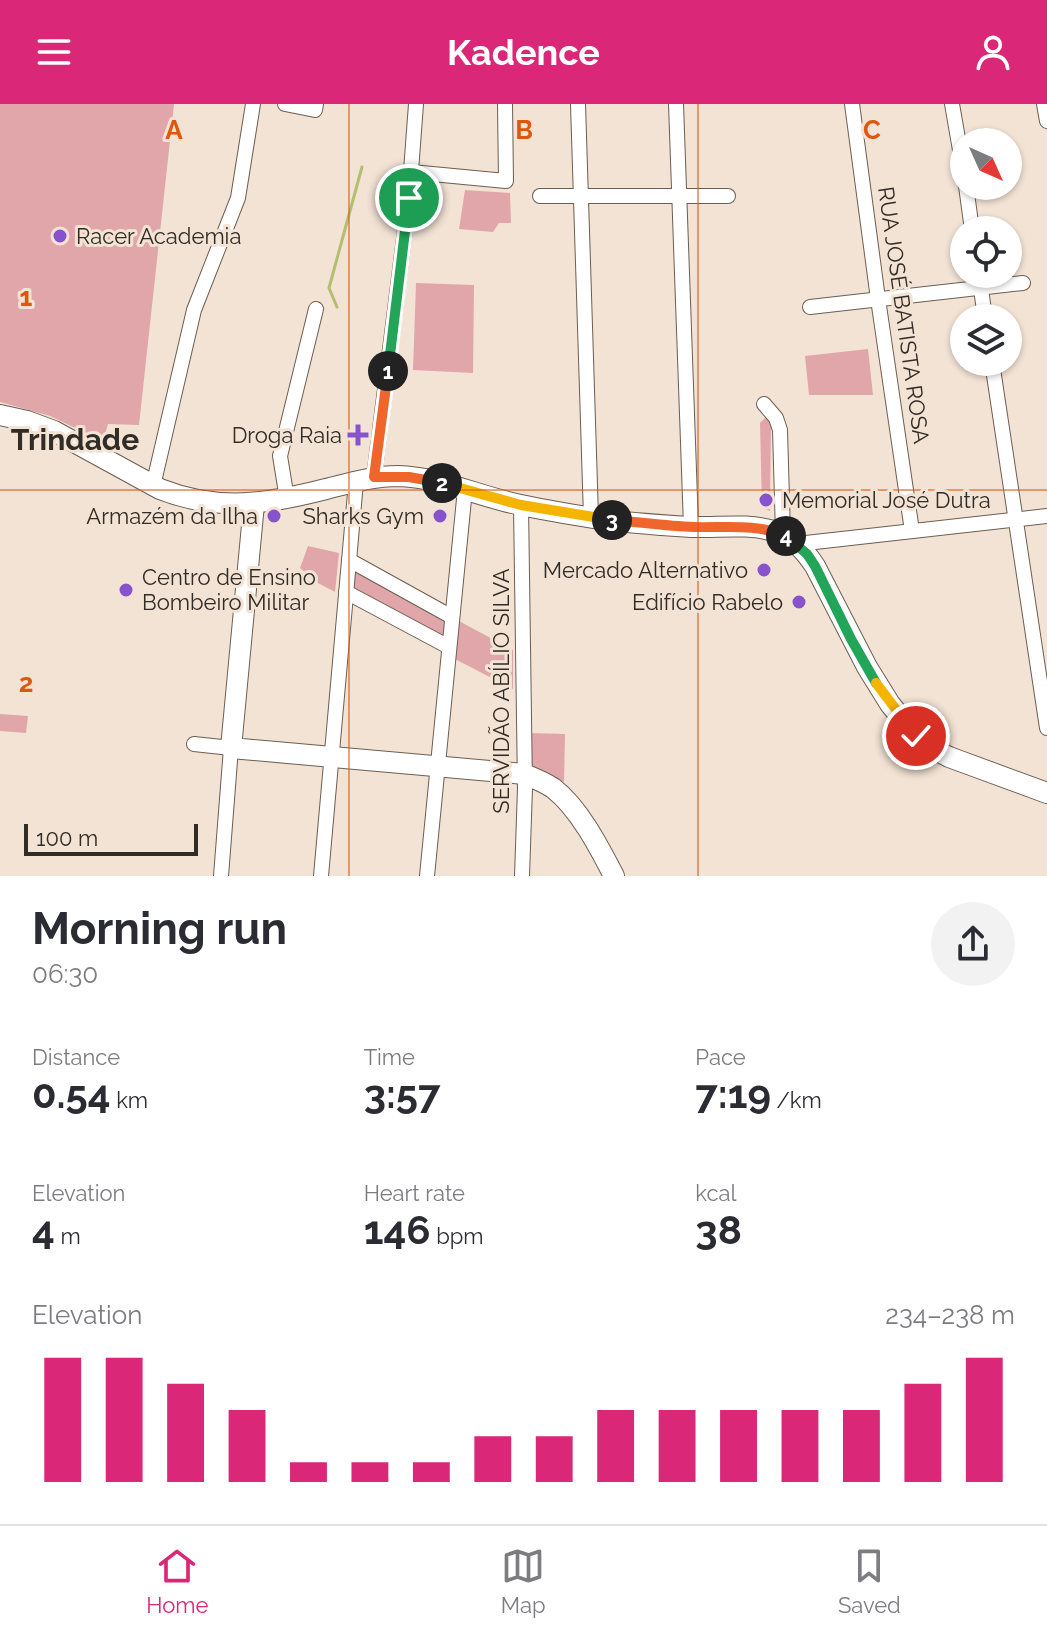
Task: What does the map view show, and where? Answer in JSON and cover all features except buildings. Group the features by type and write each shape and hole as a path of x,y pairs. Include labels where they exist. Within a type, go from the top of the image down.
{"main road":[{"path":"0,415 54,431 172,494 208,502 254,504 397,476 465,489 521,505 591,517 691,527 750,527 790,539 807,554 825,582 851,639 876,683 916,736 949,757 1047,793"},
{"path":"254,504 231,748 524,774 551,786 564,798 599,848 614,876"}],"street":[{"path":"153,486 194,310 238,198 253,104"},
{"path":"285,104 315,110 316,104"},
{"path":"321,876 349,560 365,480 411,172 416,104"},
{"path":"411,172 506,181 505,104"},
{"path":"578,104 591,517"},
{"path":"676,104 691,527"},
{"name":"RUA JOSÉ BATISTA ROSA","path":"852,104 912,531"},
{"path":"952,104 956,128"},
{"path":"1044,104 1047,121"},
{"path":"540,196 728,196"},
{"path":"810,307 950,286"},
{"path":"287,499 280,456 316,309"},
{"path":"994,376 1047,728"},
{"path":"764,404 776,418 780,430 790,539 912,531 1047,516"},
{"path":"427,876 465,489"},
{"name":"SERVIDÃO ABÍLIO SILVA","path":"521,505 522,876"},
{"path":"349,560 452,617"},
{"path":"346,592 449,647"},
{"path":"194,744 231,748 221,876"}],"shaded area":[{"path":"0,104 174,104 139,425 108,424 103,441 50,416 0,402"},
{"path":"465,190 510,193 511,223 499,223 493,232 459,229"},
{"path":"416,283 474,285 473,373 413,370"},
{"path":"868,349 873,395 809,395 805,356"},
{"path":"765,418 771,421 770,511 762,508 760,423"},
{"path":"308,546 339,553 335,592 300,568"},
{"path":"354,566 446,618 444,641 352,590"},
{"path":"459,621 513,650 513,689 455,659"},
{"path":"0,714 28,716 26,733 0,731"},
{"path":"528,733 565,734 564,782 526,769"}],"waterway":[{"path":"337,307 329,288 362,167"}],"place":[{"name":"Racer Academia","path":"60,236"},
{"name":"Droga Raia","path":"358,435"},
{"name":"Memorial José Dutra","path":"766,500"},
{"name":"Armazém da Ilha","path":"274,516"},
{"name":"Sharks Gym","path":"440,516"},
{"name":"Mercado Alternativo","path":"764,570"},
{"name":"Centro de Ensino Bombeiro Militar","path":"126,590"},
{"name":"Edifício Rabelo","path":"799,602"}],"district":[{"name":"Trindade","path":"75,439"}],"route":[{"path":"409,198 374,477 422,479 521,505 591,517 691,527 750,527 783,534 797,544 815,566 876,683 916,736"}]}
